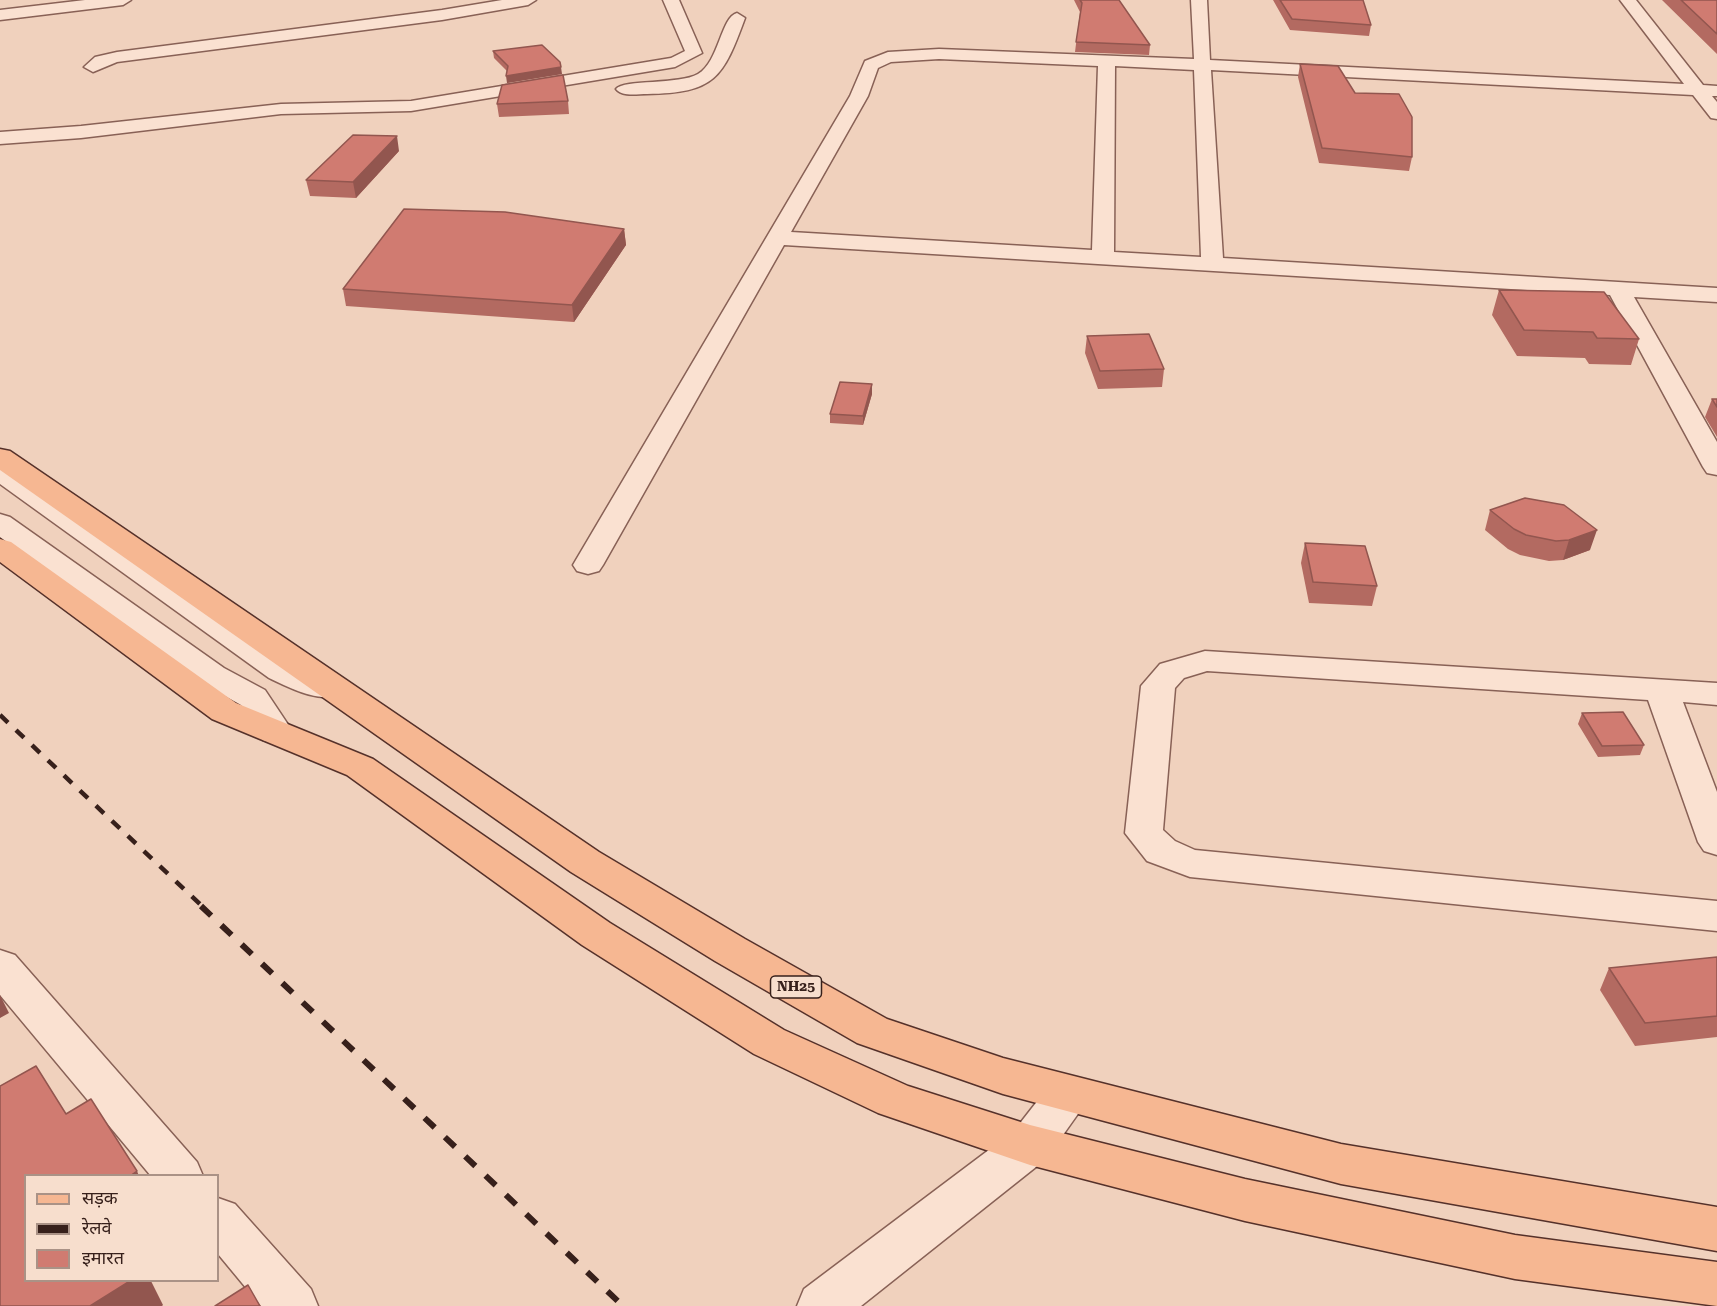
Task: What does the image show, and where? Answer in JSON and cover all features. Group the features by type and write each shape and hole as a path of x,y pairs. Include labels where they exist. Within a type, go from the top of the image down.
{"main road":[{"name":"NH25","path":"0,457 585,862 730,950 872,1030 1004,1076 1341,1164 1717,1229"},
{"path":"0,548 224,711 360,767 596,934 769,1042 894,1100 1030,1144 1245,1200 1515,1257 1717,1285"}],"street":[{"path":"0,15 123,0"},
{"path":"93,67 101,61 117,57 430,17 528,0"},
{"path":"0,138 81,132 281,109 411,106 675,62 694,53 671,0"},
{"path":"1199,0 1212,264"},
{"path":"1628,0 1707,90 1717,114"},
{"path":"573,80 621,89 671,87 695,82 716,68 737,18"},
{"path":"588,565 859,96 871,65 888,57 912,54 1107,60 1707,90"},
{"path":"1103,258 1107,60"},
{"path":"777,238 1717,295"},
{"path":"1618,289 1717,466"},
{"path":"0,471 281,671 310,685 335,688"},
{"path":"0,523 212,675 253,698 275,732"},
{"path":"1717,694 1205,661 1172,671 1158,686 1144,833 1161,850 1190,862 1717,916"},
{"path":"1661,689 1717,842"},
{"path":"0,966 178,1174"},
{"path":"822,1306 1030,1144 1069,1094"},
{"path":"219,1220 276,1301"}],"building":[{"path":"1080,0 1119,0 1150,45 1076,42 1082,3"},
{"path":"1280,0 1363,0 1371,25 1292,19"},
{"path":"1681,0 1717,0 1717,34"},
{"path":"542,45 560,62 561,67 506,76 508,66 493,51"},
{"path":"1300,64 1338,66 1355,93 1399,94 1412,117 1412,157 1322,148"},
{"path":"563,75 568,101 497,104 502,85"},
{"path":"353,135 397,136 353,182 306,180"},
{"path":"404,209 505,212 624,229 572,305 343,289"},
{"path":"1499,290 1604,292 1639,339 1597,338 1593,332 1524,330"},
{"path":"1149,334 1164,369 1100,371 1087,336"},
{"path":"840,382 872,384 863,416 830,414"},
{"path":"1525,498 1564,505 1597,530 1569,540 1556,541 1526,535 1514,529 1490,510"},
{"path":"1305,543 1365,546 1377,586 1313,582"},
{"path":"1623,712 1644,745 1602,746 1582,713"},
{"path":"1717,957 1717,1016 1645,1023 1609,968"},
{"path":"36,1066 66,1114 91,1099 137,1171 133,1174 24,1174 24,1282 128,1282 90,1306 0,1306 0,1086"},
{"path":"248,1285 260,1306 215,1306"}],"railway":[{"path":"0,715 203,907"},
{"path":"201,906 623,1306"}]}
